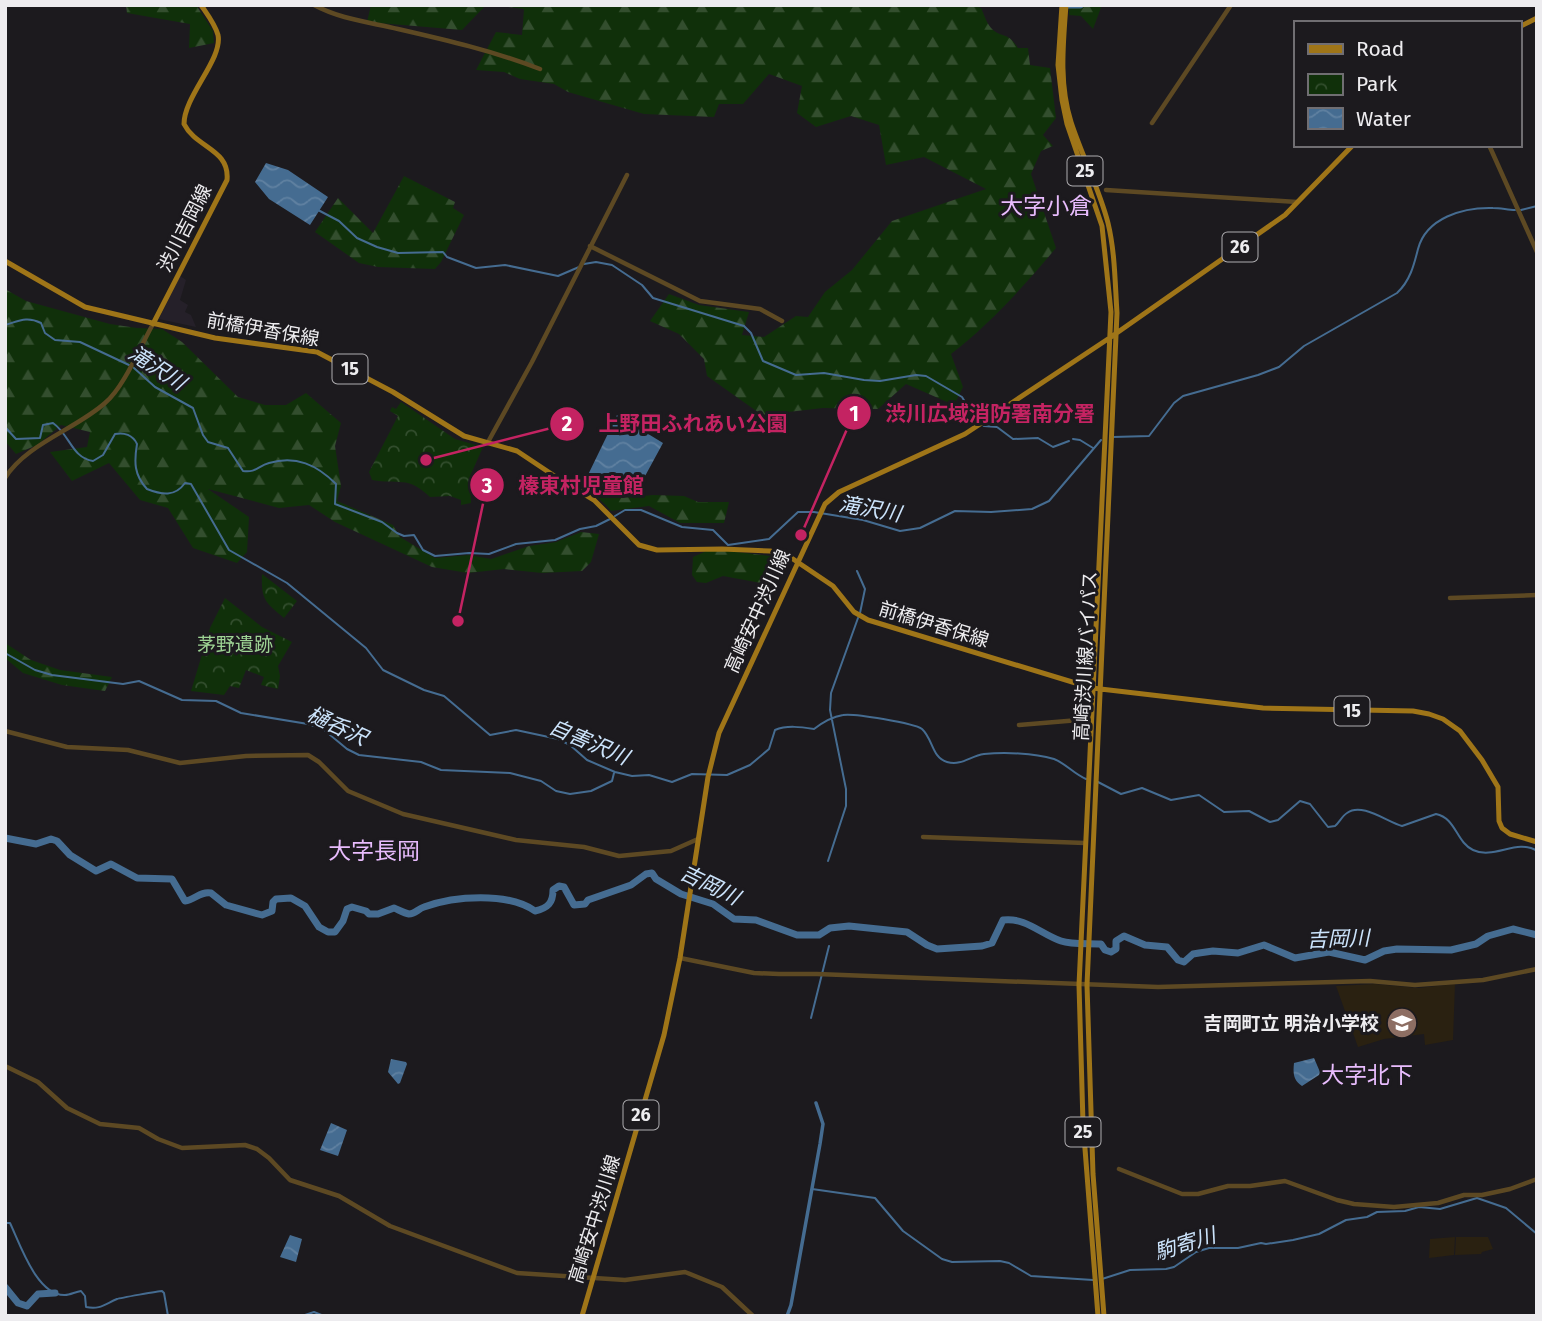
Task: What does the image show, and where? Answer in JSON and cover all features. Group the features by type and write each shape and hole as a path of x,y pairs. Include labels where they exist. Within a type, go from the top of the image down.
{"main road":[{"name":"渋川吉岡線","path":"153,324 227,180 228,168 223,160 194,138 184,124 186,110 218,41 214,26 201,5"},
{"name":"高崎渋川線バイパス","path":"1064,5 1058,65 1062,100 1067,124 1102,226 1114,335 1109,429 1105,443 1079,985 1083,1123 1098,1316"},
{"path":"1521,26 1537,18"},
{"name":"高崎安中渋川線","path":"582,1316 661,1046 680,958 709,774 719,733 822,508 839,492 965,434 1114,335 1285,215 1351,147"},
{"name":"前橋伊香保線","path":"5,261 85,307 246,344 317,352 393,392 464,436 525,455 594,500 634,541 651,549 771,551 787,555 833,586 854,612 868,620 1100,690 1263,709 1413,711 1443,719 1460,731 1498,787 1499,821 1502,828 1510,834 1537,842"},
{"name":"高崎渋川線バイパス","path":"1104,1316 1093,1174 1087,985 1112,441 1109,429"}],"street":[{"path":"314,5 344,18 463,45 540,69"},
{"path":"1152,123 1231,5"},
{"path":"1490,147 1537,252"},
{"path":"488,442 538,351 627,175"},
{"path":"1106,190 1298,202"},
{"path":"590,246 700,301 760,309 782,321"},
{"path":"5,478 19,460 106,402 121,382 153,324"},
{"path":"1450,598 1537,595"},
{"path":"1019,725 1091,719"},
{"path":"5,731 67,747 128,750 180,763 246,756 308,755 319,762 348,791 403,814 516,840 584,847 619,856 671,851 698,839"},
{"path":"923,837 1085,843"},
{"path":"680,958 773,974 1158,987 1370,981 1415,985 1483,979 1537,969"},
{"path":"5,1066 34,1079 67,1108 100,1124 139,1128 182,1148 249,1146 270,1158 290,1180 350,1201 390,1226 517,1273 627,1280 691,1273 722,1287 753,1316"},
{"path":"1119,1168 1182,1194 1198,1194 1228,1186 1285,1181 1337,1200 1394,1207 1438,1203 1464,1195 1482,1195 1524,1186 1537,1179"}],"shaded area":[{"path":"180,276 186,280 180,300 188,305 185,312 191,315 196,327 159,319"},
{"name":"吉岡町立 明治小学校","path":"1375,984 1418,988 1455,984 1453,1040 1425,1045 1424,1034 1384,1039 1358,1047 1336,986"},
{"path":"1455,1237 1454,1255 1429,1258 1430,1239"},
{"path":"1456,1237 1488,1237 1493,1249 1481,1254 1455,1255"}],"green space":[{"path":"126,5 196,5 213,31 214,43 189,48 190,24 127,13"},
{"path":"371,5 486,5 462,30 367,22"},
{"path":"493,5 973,5 981,8 993,30 1008,37 1018,48 1028,48 1030,65 1050,68 1056,118 1043,135 1053,146 1041,151 1031,174 1056,248 1006,304 951,354 963,387 954,405 906,384 878,409 823,408 762,415 707,376 704,359 679,334 650,321 669,294 699,305 749,312 742,335 764,337 796,316 808,317 825,292 852,270 892,221 986,189 924,157 886,165 879,125 851,116 816,127 797,113 802,86 769,74 743,104 719,104 714,117 644,114 568,92 554,84 520,79 504,72 476,70 496,32 522,35 524,9"},
{"path":"1102,5 1093,29 1081,16 1069,15 1069,8"},
{"path":"404,176 455,202 453,208 464,215 435,269 378,267 359,263 315,232 338,198 373,233"},
{"path":"5,289 26,301 110,324 162,329 182,342 238,397 265,405 286,405 306,393 341,423 335,446 341,486 337,501 393,525 400,537 435,558 469,555 491,559 529,546 556,542 581,532 599,534 591,562 582,571 542,573 504,569 468,573 432,567 335,522 309,505 279,508 208,489 249,517 247,552 237,563 193,548 168,508 140,500 109,463 72,481 50,452 87,447 90,432 61,425 37,445 16,454 5,441"},
{"path":"401,402 455,439 483,447 471,474 494,486 471,494 471,503 461,505 461,500 450,496 430,497 409,483 372,480 369,472 398,416 390,411 392,407 396,409"},
{"path":"582,479 622,498 684,496 698,502 729,502 724,523 680,523 649,506 611,511 588,489"},
{"path":"711,549 778,557 780,563 761,583 723,576 706,583 697,582 692,575 693,557"},
{"path":"262,574 297,601 284,618 266,600 262,590"},
{"name":"茅野遺跡","path":"225,598 262,627 292,642 278,666 278,689 261,685 264,677 246,670 239,688 230,686 224,695 191,691 210,628"},
{"path":"5,643 31,660 60,670 112,677 105,691 62,685 23,673 5,658"}],"water":[{"path":"266,163 288,170 328,197 310,225 269,199 255,182"},
{"path":"617,415 663,443 638,489 620,493 586,479"},
{"path":"1314,1058 1319,1075 1302,1086 1294,1076 1294,1063"},
{"path":"391,1059 407,1064 398,1084 388,1072"},
{"path":"331,1123 347,1130 338,1156 320,1150"},
{"path":"290,1235 302,1239 296,1262 280,1257"}],"waterway":[{"path":"1066,5 1080,5"},
{"name":"滝沢川","path":"1521,210 1537,206"},
{"name":"滝沢川","path":"1113,437 1149,436 1174,403 1183,396 1279,367 1304,346 1397,293 1411,272 1422,238 1429,229 1447,216 1481,208 1515,210"},
{"path":"318,210 339,221 357,238 398,253 443,252 447,257 476,268 505,265 558,276 579,267"},
{"path":"584,264 596,262 612,265 642,285 653,298 744,326 751,333 763,361 796,375 824,373 880,381 926,376 962,397 975,418 984,426 997,427 1013,439 1038,438 1053,447 1069,441"},
{"name":"滝沢川","path":"5,325 23,320 36,321 41,323 45,333 55,340 80,342 129,365"},
{"name":"滝沢川","path":"134,368 155,387 193,408 208,442 228,448 243,471 251,471 279,461 306,463 336,484 335,504 382,522 404,536 414,535 423,550 435,556 489,554 516,544 555,540 610,519"},
{"name":"自害沢川","path":"5,427 16,439 40,438 43,425 53,423 80,455 93,461 103,455 115,434 131,436 137,444 137,473 147,489 168,494 177,491 185,483 191,484 229,550 287,583 366,648 383,670 424,690 444,696 490,735 516,730 558,739 570,745 587,760 615,772 632,776 649,775 672,782 692,774 727,775 750,765 769,749 775,730 789,727 814,729 831,718 849,715 896,721 922,729 938,757 947,762 962,762 984,754 1028,754 1054,759 1086,779"},
{"path":"1073,439 1093,448"},
{"name":"滝沢川","path":"615,516 625,510 641,510 682,527 713,530 728,545 769,539 798,512 863,520 900,531 920,528 955,511 1032,509 1049,501 1101,440"},
{"path":"857,571 865,589 860,613"},
{"path":"828,861 846,806 846,789 830,710 831,693 858,618"},
{"name":"樋呑沢","path":"5,653 35,670 52,675 123,684 139,681 182,700 216,701 241,713 308,724 323,729 347,749 359,755 421,762 441,770 510,773 541,781 556,791 570,794 591,791 612,781 614,773"},
{"name":"自害沢川","path":"1098,782 1121,794 1142,788 1171,800 1199,795 1224,812 1249,811 1270,822 1278,820 1300,801 1310,804 1328,827 1335,826 1345,814 1353,810 1367,811 1402,826 1436,814 1448,820 1463,842 1473,850 1489,853 1522,847 1537,851"},
{"name":"吉岡川","path":"5,838 36,844 51,839 57,841 70,855 96,871 111,864 137,878 172,879 185,901 211,893 226,905 262,915 272,911 276,899 291,898 305,906 319,927 328,932 335,932 347,909 352,907 369,914 378,914 394,908 409,914 450,900 496,898 524,905 535,911 549,904 553,890 559,886 564,887 574,905 585,904 588,900 631,885 646,874 652,873 656,879 681,894 713,904 734,919 756,920 797,935 819,935 830,928 849,926 907,932 937,949 992,943 1003,920 1026,923 1061,941 1101,944 1105,950 1111,952 1116,949 1116,941 1124,936 1145,945 1167,947 1178,960 1184,962 1193,954 1213,951 1238,953 1264,945 1295,958 1329,952 1365,960 1384,951 1397,949 1451,950 1476,944 1488,936 1513,929 1537,935"},
{"path":"811,1018 829,946"},
{"path":"787,1316 823,1124 816,1103"},
{"name":"駒寄川","path":"812,1189 875,1198 903,1231 942,1259 952,1262 1000,1261 1009,1263 1031,1276 1093,1280"},
{"name":"駒寄川","path":"1102,1279 1130,1270 1174,1267 1196,1252 1209,1248 1238,1248 1293,1240 1319,1234 1346,1220 1367,1217 1377,1212 1405,1211 1419,1207 1440,1209 1477,1198 1506,1208 1537,1234"},
{"path":"5,1223 10,1223 38,1278 55,1293 67,1295 81,1291 85,1296 86,1307 95,1308 117,1299 162,1291 168,1316"},
{"path":"5,1287 18,1303 27,1306 38,1294 55,1293"},
{"path":"302,1316 314,1312 324,1316"}],"place":[{"name":"上野田ふれあい公園","path":"426,460"},
{"name":"渋川広域消防署南分署","path":"801,535"},
{"name":"榛東村児童館","path":"458,621"},
{"name":"吉岡町立 明治小学校","path":"1402,1023"}],"district":[{"name":"大字小倉","path":"1046,206"},
{"name":"大字長岡","path":"374,851"},
{"name":"大字北下","path":"1367,1075"}]}
